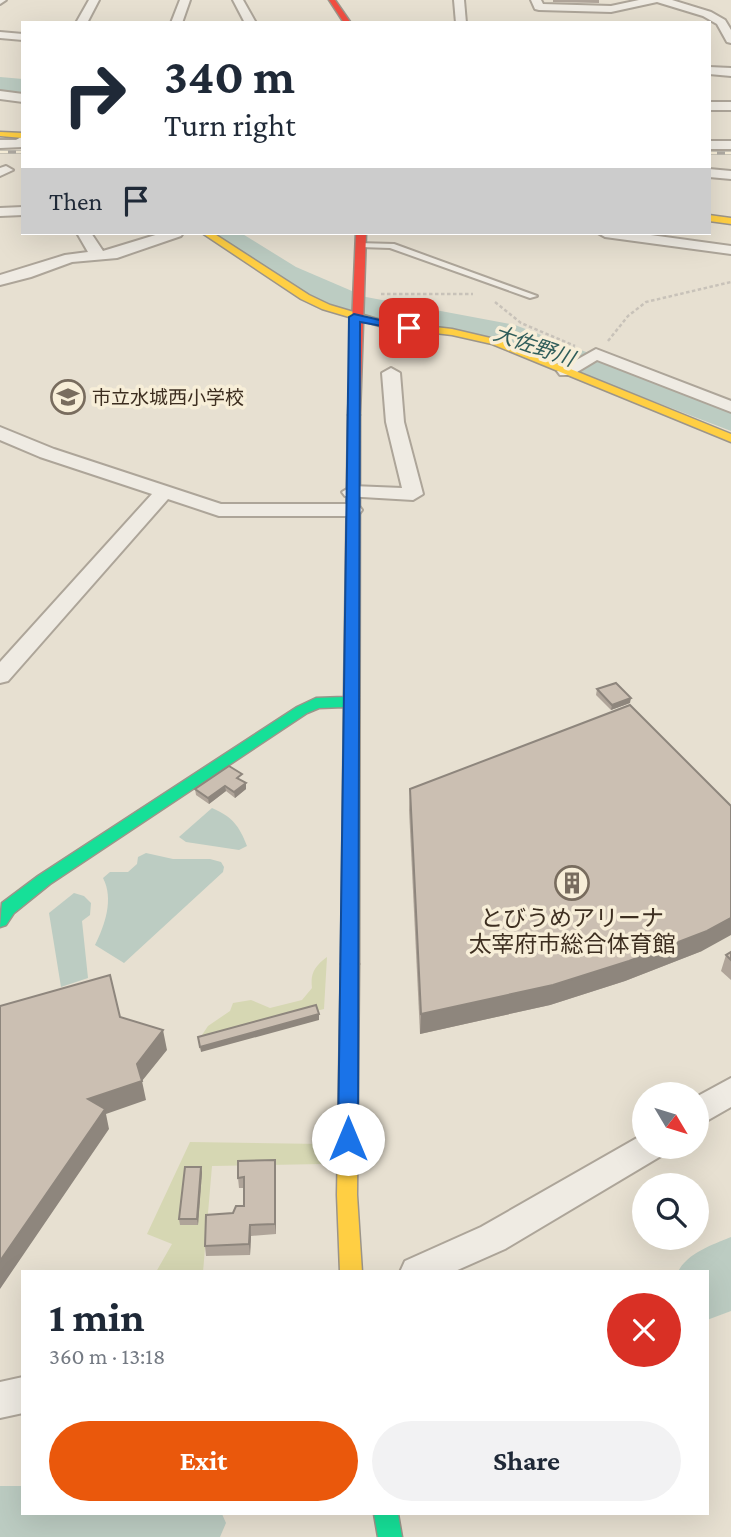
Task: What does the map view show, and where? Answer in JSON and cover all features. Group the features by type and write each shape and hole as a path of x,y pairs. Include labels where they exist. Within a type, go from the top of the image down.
{"main road":[{"path":"332,0 347,21"},
{"path":"0,121 21,133"},
{"path":"0,134 21,134"},
{"path":"711,202 731,205"},
{"path":"711,218 731,220"},
{"path":"210,235 305,297 354,317 479,338 731,438"},
{"path":"351,1270 347,1195 353,702 352,501 354,317 360,239"},
{"path":"0,920 8,908 44,880 302,710 316,703 353,702"},
{"path":"386,1515 390,1537"}],"street":[{"path":"81,21 94,0"},
{"path":"177,21 185,0"},
{"path":"238,0 250,21"},
{"path":"459,0 461,21"},
{"path":"536,0 539,7 611,9 654,0"},
{"path":"661,0 707,14 721,22 727,36"},
{"path":"0,35 21,37"},
{"path":"711,71 731,72"},
{"path":"0,96 21,99"},
{"path":"711,106 731,106"},
{"path":"0,144 20,144 21,139"},
{"path":"711,145 731,145"},
{"path":"711,167 731,168"},
{"path":"711,173 731,175"},
{"path":"0,212 21,211"},
{"path":"85,235 98,256"},
{"path":"0,280 70,258 112,255 170,235"},
{"path":"620,235 731,250"},
{"path":"566,371 596,354 731,407"},
{"path":"0,433 47,453 219,510 413,494 395,422 391,373"},
{"path":"0,676 164,492"},
{"path":"709,1105 731,1091"},
{"path":"421,1270 493,1238 632,1157"},
{"path":"0,1400 21,1395"}],"lane":[{"path":"360,239 391,246 533,296"}],"path":[{"path":"494,301 521,323 596,354 628,316 646,302 731,282"},
{"path":"357,295 473,294 484,297"}],"green space":[{"path":"327,957 324,1009 198,1041 208,1026 230,1011 233,1003 251,1000 270,1008 302,1000 312,988 314,970"},
{"path":"190,1142 323,1144 323,1164 212,1166 203,1270 157,1270 172,1244 147,1234"}],"shaded area":[{"path":"212,808 234,823 247,846 239,850 186,842 179,837"},
{"path":"146,853 173,859 210,859 221,862 224,867 223,872 124,963 95,945 105,921 108,903 103,878 110,872 128,872 137,864 138,857"},
{"path":"74,893 84,896 91,903 90,915 82,921 88,978 61,987 49,913"}],"building":[{"path":"616,683 631,698 612,705 597,689"},
{"name":"とびうめアリーナ 太宰府市総合体育館","path":"630,705 731,806 731,918 707,931 629,961 553,985 421,1014 410,789"},
{"path":"229,766 242,774 237,778 246,783 234,792 225,786 208,798 195,789"},
{"path":"110,975 120,1017 163,1030 137,1064 142,1081 88,1099 105,1109 0,1261 0,1006"},
{"path":"316,1005 319,1014 200,1047 198,1037"},
{"path":"275,1160 275,1224 250,1225 249,1244 205,1246 206,1215 233,1213 236,1206 244,1206 244,1177 238,1178 238,1161"},
{"path":"185,1167 201,1167 197,1219 179,1219"}],"waterway":[{"name":"大佐野川","path":"0,84 21,86"},
{"name":"大佐野川","path":"224,235 285,274 354,304 415,318 479,326 503,332 731,420"},
{"path":"709,1286 731,1270"},
{"path":"0,1526 186,1523"}],"railway":[{"path":"0,152 21,152"},
{"path":"711,153 731,153"}],"traffic: fast":[{"path":"350,964 354,415"},
{"path":"0,920 8,908 44,880 302,710 316,703 353,702"},
{"path":"386,1515 390,1537"}],"traffic: slow":[{"path":"0,134 21,136"},
{"path":"711,218 731,221"},
{"path":"210,235 305,297 326,307 383,324 452,332 495,342 731,438"},
{"path":"350,964 347,1195 351,1270"}],"traffic: jam":[{"path":"332,0 347,21"},
{"path":"354,415 361,235"}],"place":[{"name":"市立水城西小学校","path":"68,397"},
{"name":"とびうめアリーナ 太宰府市総合体育館","path":"572,883"}],"route":[{"path":"348,1139 354,317 409,328"}]}
